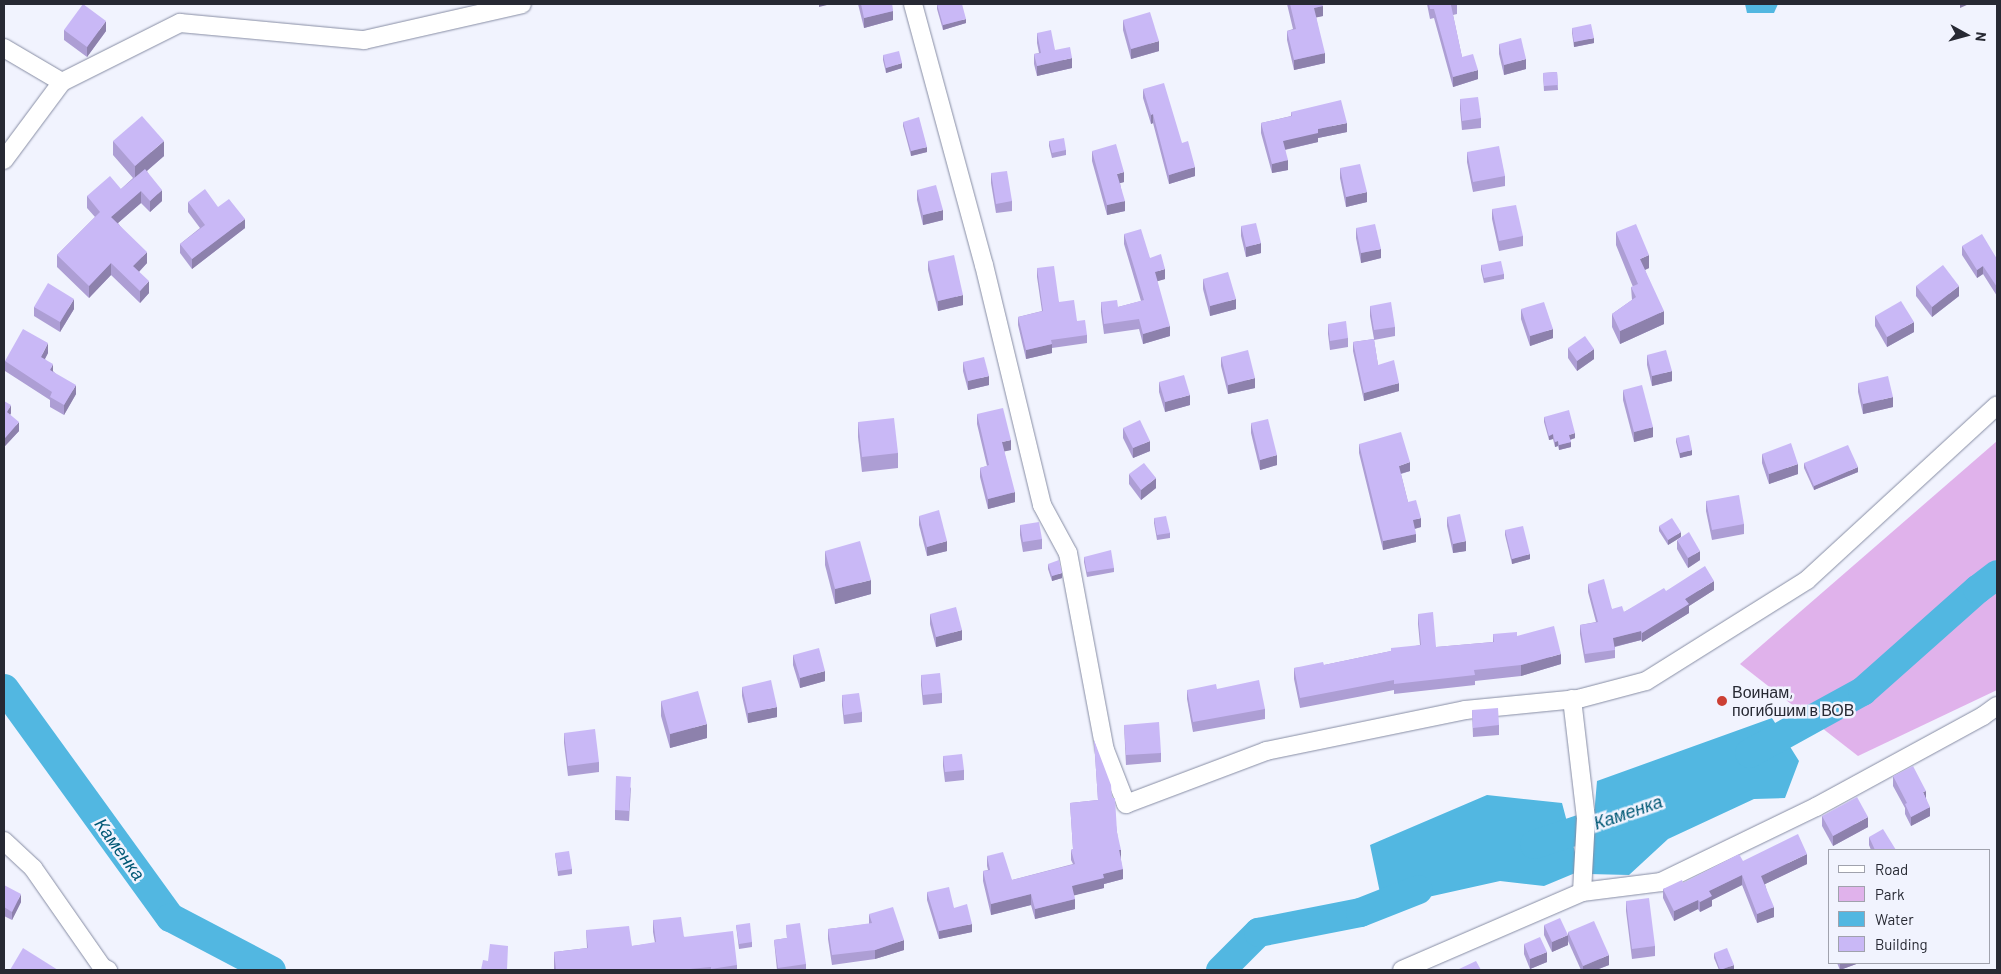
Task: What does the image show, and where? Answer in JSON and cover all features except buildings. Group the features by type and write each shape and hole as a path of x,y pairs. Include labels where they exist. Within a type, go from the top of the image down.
{"street":[{"path":"4,160 62,82 180,23 364,40 522,4"},
{"path":"913,4 984,265 1042,505 1068,553 1105,750 1126,804 1266,751 1465,710 1572,699 1646,682 1806,580 1997,405"},
{"path":"4,48 62,82"},
{"path":"1572,699 1586,818 1582,892"},
{"path":"1402,970 1582,892 1661,882 1816,807 1984,716 1997,706"},
{"path":"4,841 33,868 102,966 108,970"}],"green space":[{"path":"1997,441 1997,690 1858,756 1740,664"}],"water":[{"path":"1745,4 1778,4 1774,13 1747,13"},
{"path":"1772,718 1799,761 1785,798 1754,799 1668,839 1629,875 1589,874 1597,781"},
{"path":"1487,795 1562,803 1580,871 1544,886 1500,881 1383,907 1370,845"}],"waterway":[{"name":"Каменка","path":"1749,753 1862,691 1977,589 1997,574"},
{"name":"Каменка","path":"4,688 170,917 271,970"},
{"name":"Каменка","path":"1534,844 1615,817"},
{"name":"Каменка","path":"1220,970 1258,932 1360,912 1418,889"}],"place":[{"name":"Воинам, погибшим в ВОВ","path":"1722,701"}]}
